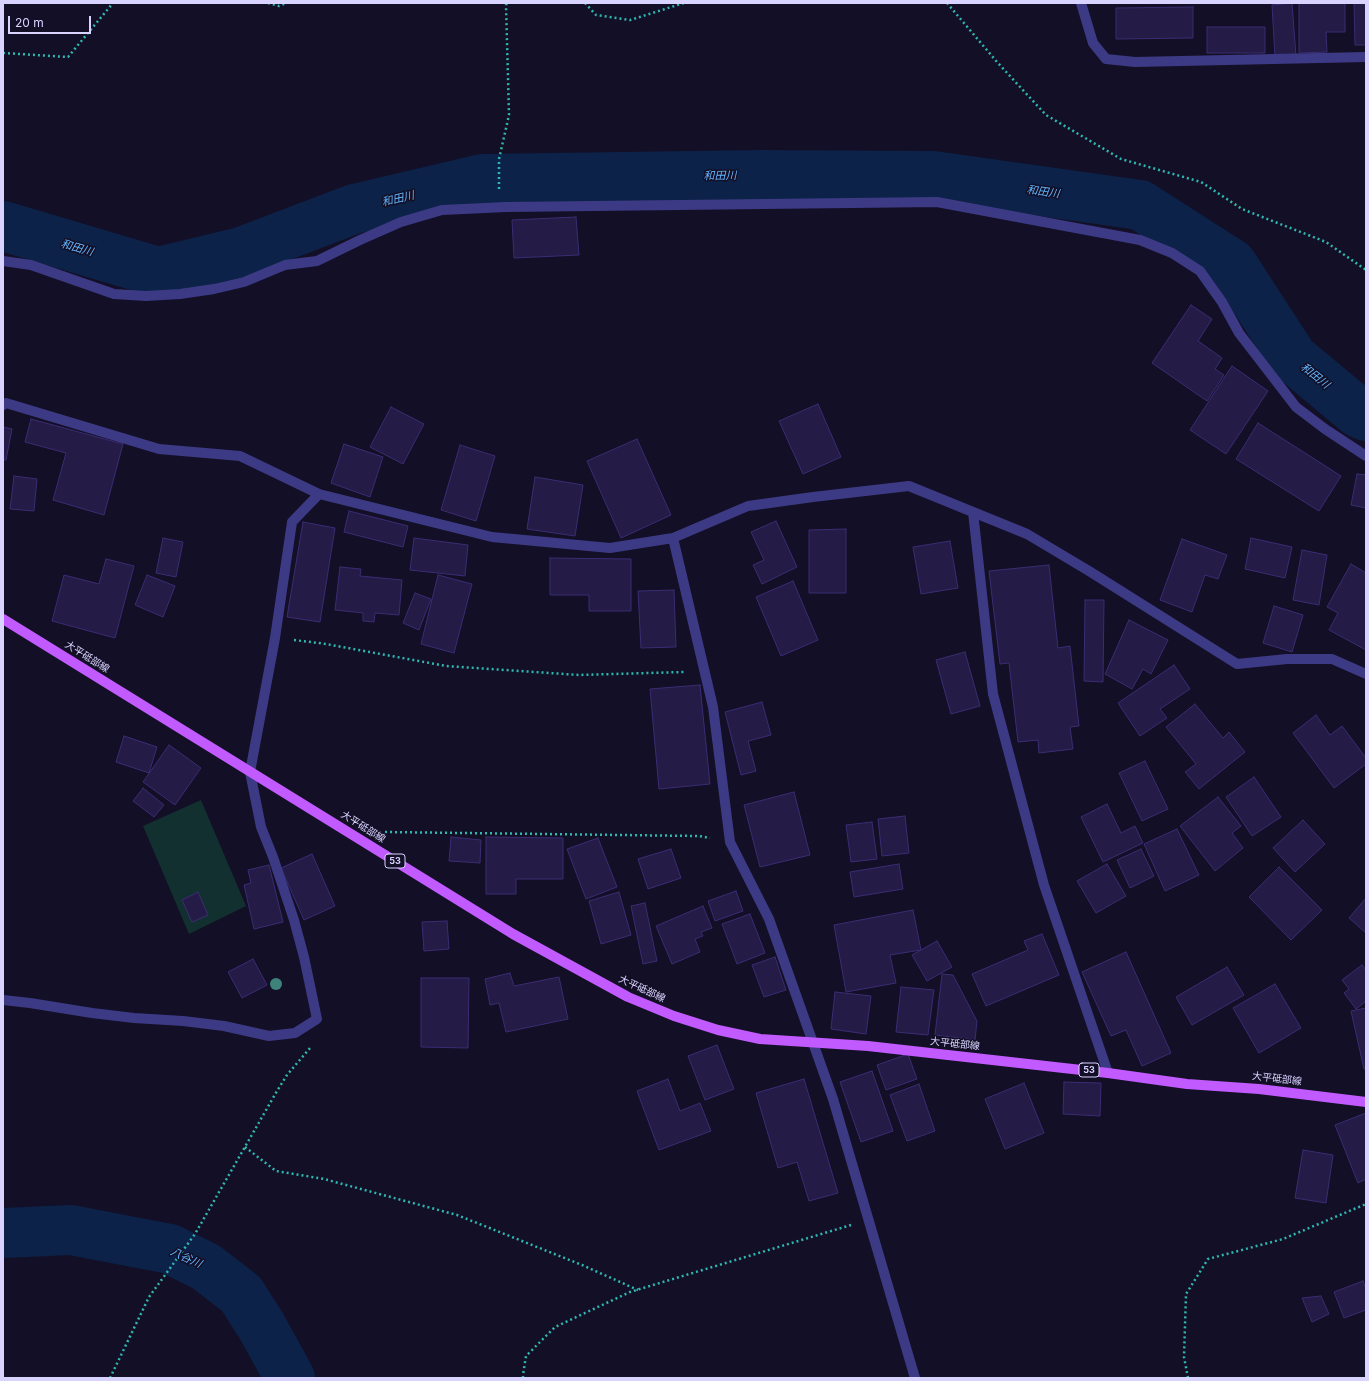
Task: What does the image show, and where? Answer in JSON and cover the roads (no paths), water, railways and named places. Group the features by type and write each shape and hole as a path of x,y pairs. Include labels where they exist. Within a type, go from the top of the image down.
{"main road":[{"name":"大平砥部線","path":"3,619 513,934 628,997 674,1016 718,1030 760,1039 868,1046 1108,1072 1187,1084 1258,1089 1366,1102"}],"street":[{"path":"1081,3 1093,43 1106,59 1135,62 1366,57"},
{"path":"3,261 31,265 114,294 146,296 180,294 214,289 244,282 285,265 317,261 401,222 442,210 937,202 1140,240 1172,253 1200,271 1222,302 1238,333 1296,407 1324,429 1366,456"},
{"path":"3,404 6,403 159,448 240,456 319,494 492,537 610,548 673,538 748,506 909,486 1027,534 1237,664 1286,659 1332,659 1366,674"},
{"path":"3,1000 106,1015 183,1020 224,1026 269,1036 295,1033 317,1019 304,957 294,920 273,857 261,827 250,772 275,638 292,522 319,494"},
{"path":"973,512 993,694 1044,885 1108,1072"},
{"path":"673,538 714,707 730,842 768,919 833,1099 915,1378"}],"waterway":[{"name":"和田川","path":"3,226 158,272 241,252 354,209 482,179 761,175 933,176 1140,205 1232,264 1293,358 1359,413 1366,416"},
{"name":"八谷川","path":"3,1233 71,1230 170,1249 206,1267 241,1294 262,1327 290,1378"}]}
